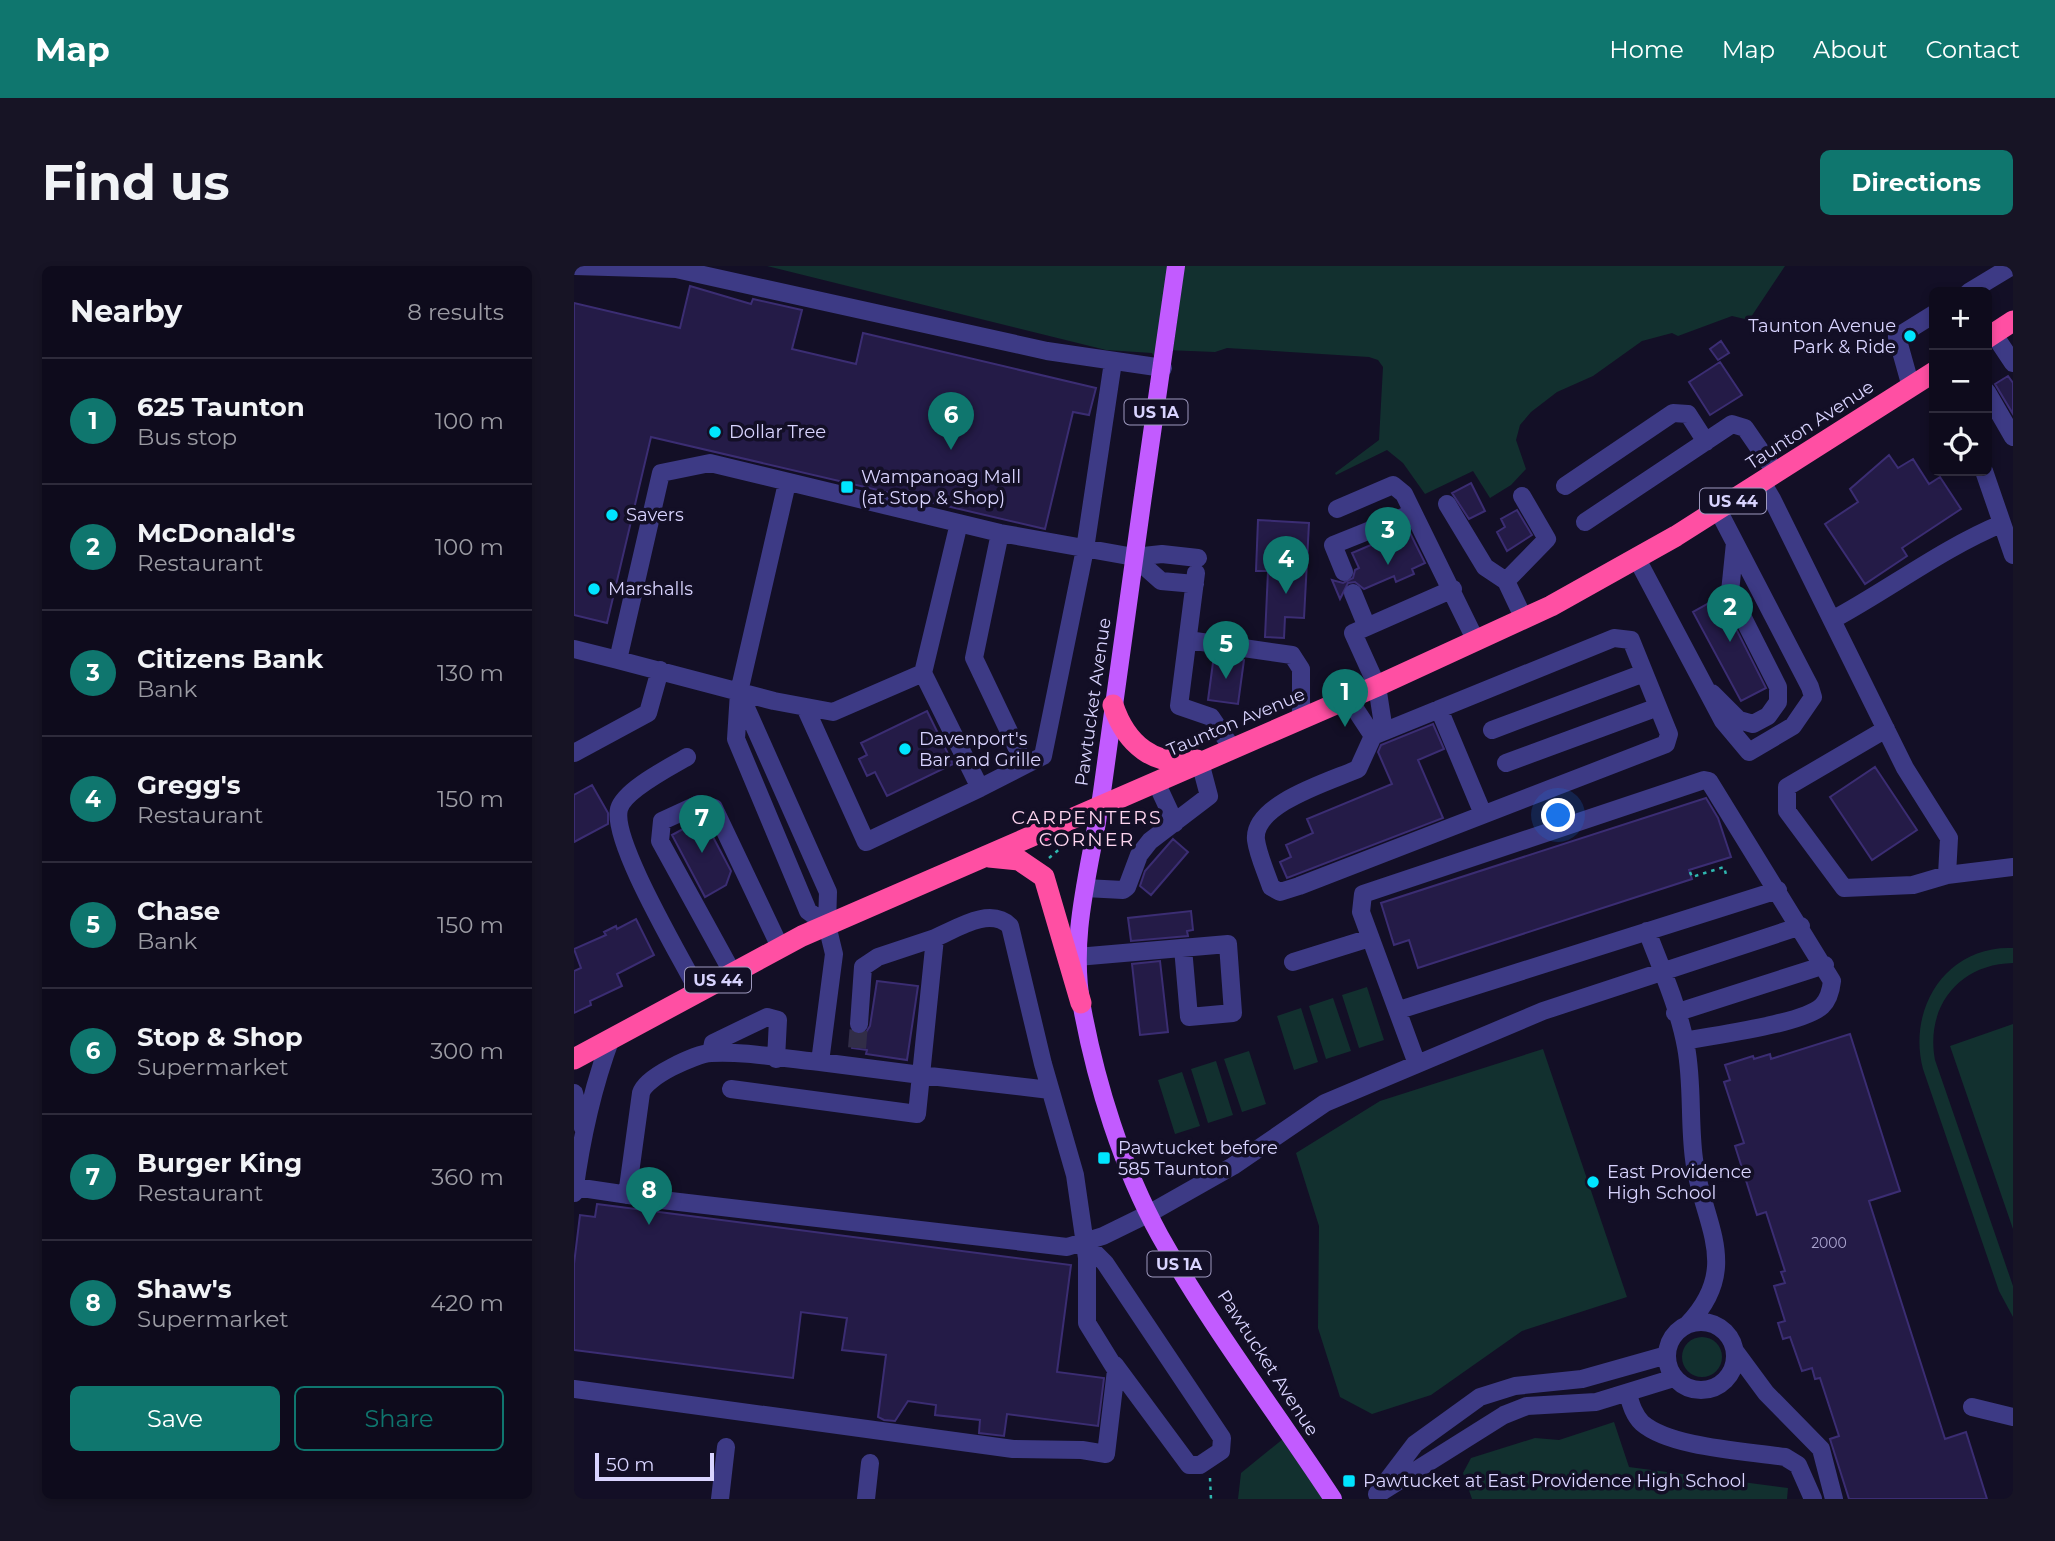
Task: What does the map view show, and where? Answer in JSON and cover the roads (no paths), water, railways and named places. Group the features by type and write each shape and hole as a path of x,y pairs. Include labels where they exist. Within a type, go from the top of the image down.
{"highway":[{"name":"Taunton Avenue","path":"574,1059 732,972 827,925 1377,686 1524,619 1637,559 1929,375"},
{"path":"1113,705 1123,730 1146,753 1171,761 1205,760"},
{"path":"983,856 1019,860 1044,877 1081,1003"}],"main road":[{"name":"Pawtucket Avenue","path":"1177,266 1100,806 1085,888 1077,957 1081,1003 1097,1068 1125,1156 1160,1235 1240,1361 1333,1499"}],"street":[{"path":"574,266 676,269 1047,351 1163,368"},
{"path":"1977,287 2012,266"},
{"path":"1910,387 1897,337 1929,317"},
{"path":"2004,328 2013,363"},
{"path":"805,707 866,842 1044,756 1085,549 1113,362"},
{"path":"1992,401 2013,438"},
{"path":"1565,486 1673,413 1688,414 1706,442"},
{"path":"1585,522 1732,424 1745,428 1832,620 1905,768 1949,838 1947,875"},
{"path":"618,660 661,473 710,463 1000,533 1134,557 1162,554 1196,572"},
{"path":"1985,476 2013,555"},
{"path":"787,483 739,692 736,739 808,911 827,925"},
{"path":"1337,509 1392,485 1404,494 1453,589 1476,641"},
{"path":"1506,582 1547,539 1522,496"},
{"path":"1447,504 1485,567 1506,582 1524,619"},
{"path":"1637,559 1706,691 1728,728 1749,752 1793,726 1813,697 1718,510"},
{"path":"1344,572 1333,545 1413,513"},
{"path":"959,523 923,673 980,788"},
{"path":"1832,620 1888,590 1975,535 2001,524"},
{"path":"1000,533 974,658 1025,765"},
{"path":"1706,691 1717,695 1739,720 1753,724 1768,716 1778,702 1778,687 1730,592 1735,543"},
{"path":"1134,557 1161,581 1196,572"},
{"path":"1196,572 1179,706 1211,717 1233,748"},
{"path":"1360,630 1453,589"},
{"path":"1353,593 1360,630 1377,686 1378,734 1358,769 1273,807 1261,820 1255,839 1271,887 1280,892 1666,744 1669,734 1631,640 1614,638 1378,734"},
{"path":"1188,640 1292,655 1301,669 1301,719"},
{"path":"574,649 739,692 833,712 923,673"},
{"path":"574,753 648,713 660,670"},
{"path":"1492,730 1644,673"},
{"path":"739,692 828,892 827,925 834,954 820,1062"},
{"path":"1348,698 1378,734"},
{"path":"1506,763 1658,707"},
{"path":"1439,709 1483,814"},
{"path":"1886,729 1787,787 1787,811 1844,888 1913,885 1947,875 2013,867"},
{"path":"687,757 644,784 619,809 620,828 629,858 698,991"},
{"path":"1085,888 1123,890 1127,887 1139,855 1150,841 1209,796 1205,760"},
{"path":"1417,1064 1359,904 1363,894 1704,780 1709,781 1825,965 1832,981 1831,992 1822,1006 1804,1017 1685,1041"},
{"path":"1156,782 1175,822"},
{"path":"732,972 660,841 662,821 699,804 713,808 780,947"},
{"path":"1399,1010 1778,890"},
{"path":"859,1024 863,967 878,957 988,918 1000,919 1010,926 1050,1090 1075,1175 1085,1242 1087,1323 1189,1465 1210,1461 1221,1451 1223,1438 1105,1264 1085,1242"},
{"path":"575,1187 1055,1246 1085,1242 1150,1213 1233,1166 1325,1103 1543,1010 1801,926"},
{"path":"1647,931 1685,1041 1694,1158 1717,1246 1712,1292 1705,1306 1671,1339 1667,1355 1674,1378 1686,1388 1709,1390 1733,1385 1766,1393"},
{"path":"731,1089 917,1114 935,938"},
{"path":"1293,962 1370,938"},
{"path":"1077,957 1228,944 1233,1013 1189,1017 1182,948"},
{"path":"1675,1013 1825,965"},
{"path":"711,1053 713,1043 767,1017 778,1020 776,1059"},
{"path":"574,1193 583,1128 597,1075 611,1038"},
{"path":"627,1195 643,1086 656,1076 711,1053 820,1062 855,1057 922,1075 1050,1090"},
{"path":"574,1093 583,1128"},
{"path":"1712,1292 1735,1351 1766,1393 1821,1448 1834,1499"},
{"path":"1688,1324 1711,1323 1726,1333"},
{"path":"1709,1390 1728,1378 1733,1368 1735,1351"},
{"path":"1374,1497 1415,1444 1480,1397 1515,1386 1582,1379 1667,1355"},
{"path":"574,1389 1013,1449 1082,1450 1106,1454 1117,1380 1114,1363"},
{"path":"1374,1497 1504,1415 1527,1406 1596,1402 1674,1378"},
{"path":"1628,1394 1634,1413 1644,1424 1686,1443 1784,1457 1798,1465 1813,1499"},
{"path":"1972,1407 2013,1417"},
{"path":"720,1499 726,1447"},
{"path":"866,1499 870,1463"}],"tunnel":[{"path":"857,1048 859,1024"}],"place":[{"name":"Taunton Avenue Park & Ride","path":"1910,336"},
{"name":"Dollar Tree","path":"715,432"},
{"name":"Stop & Shop","path":"951,450"},
{"name":"Wampanoag Mall (at Stop & Shop)","path":"847,487"},
{"name":"Savers","path":"612,515"},
{"name":"Citizens Bank","path":"1388,565"},
{"name":"Marshalls","path":"594,589"},
{"name":"Gregg's","path":"1286,594"},
{"name":"McDonald's","path":"1730,642"},
{"name":"Chase","path":"1226,679"},
{"name":"625 Taunton","path":"1345,727"},
{"name":"Davenport's Bar and Grille","path":"905,749"},
{"name":"Burger King","path":"702,853"},
{"name":"Pawtucket before 585 Taunton","path":"1104,1158"},
{"name":"East Providence High School","path":"1593,1182"},
{"name":"Shaw's","path":"649,1225"},
{"name":"Pawtucket at East Providence High School","path":"1349,1481"}],"district":[{"name":"CARPENTERS CORNER","path":"1087,828"}]}
